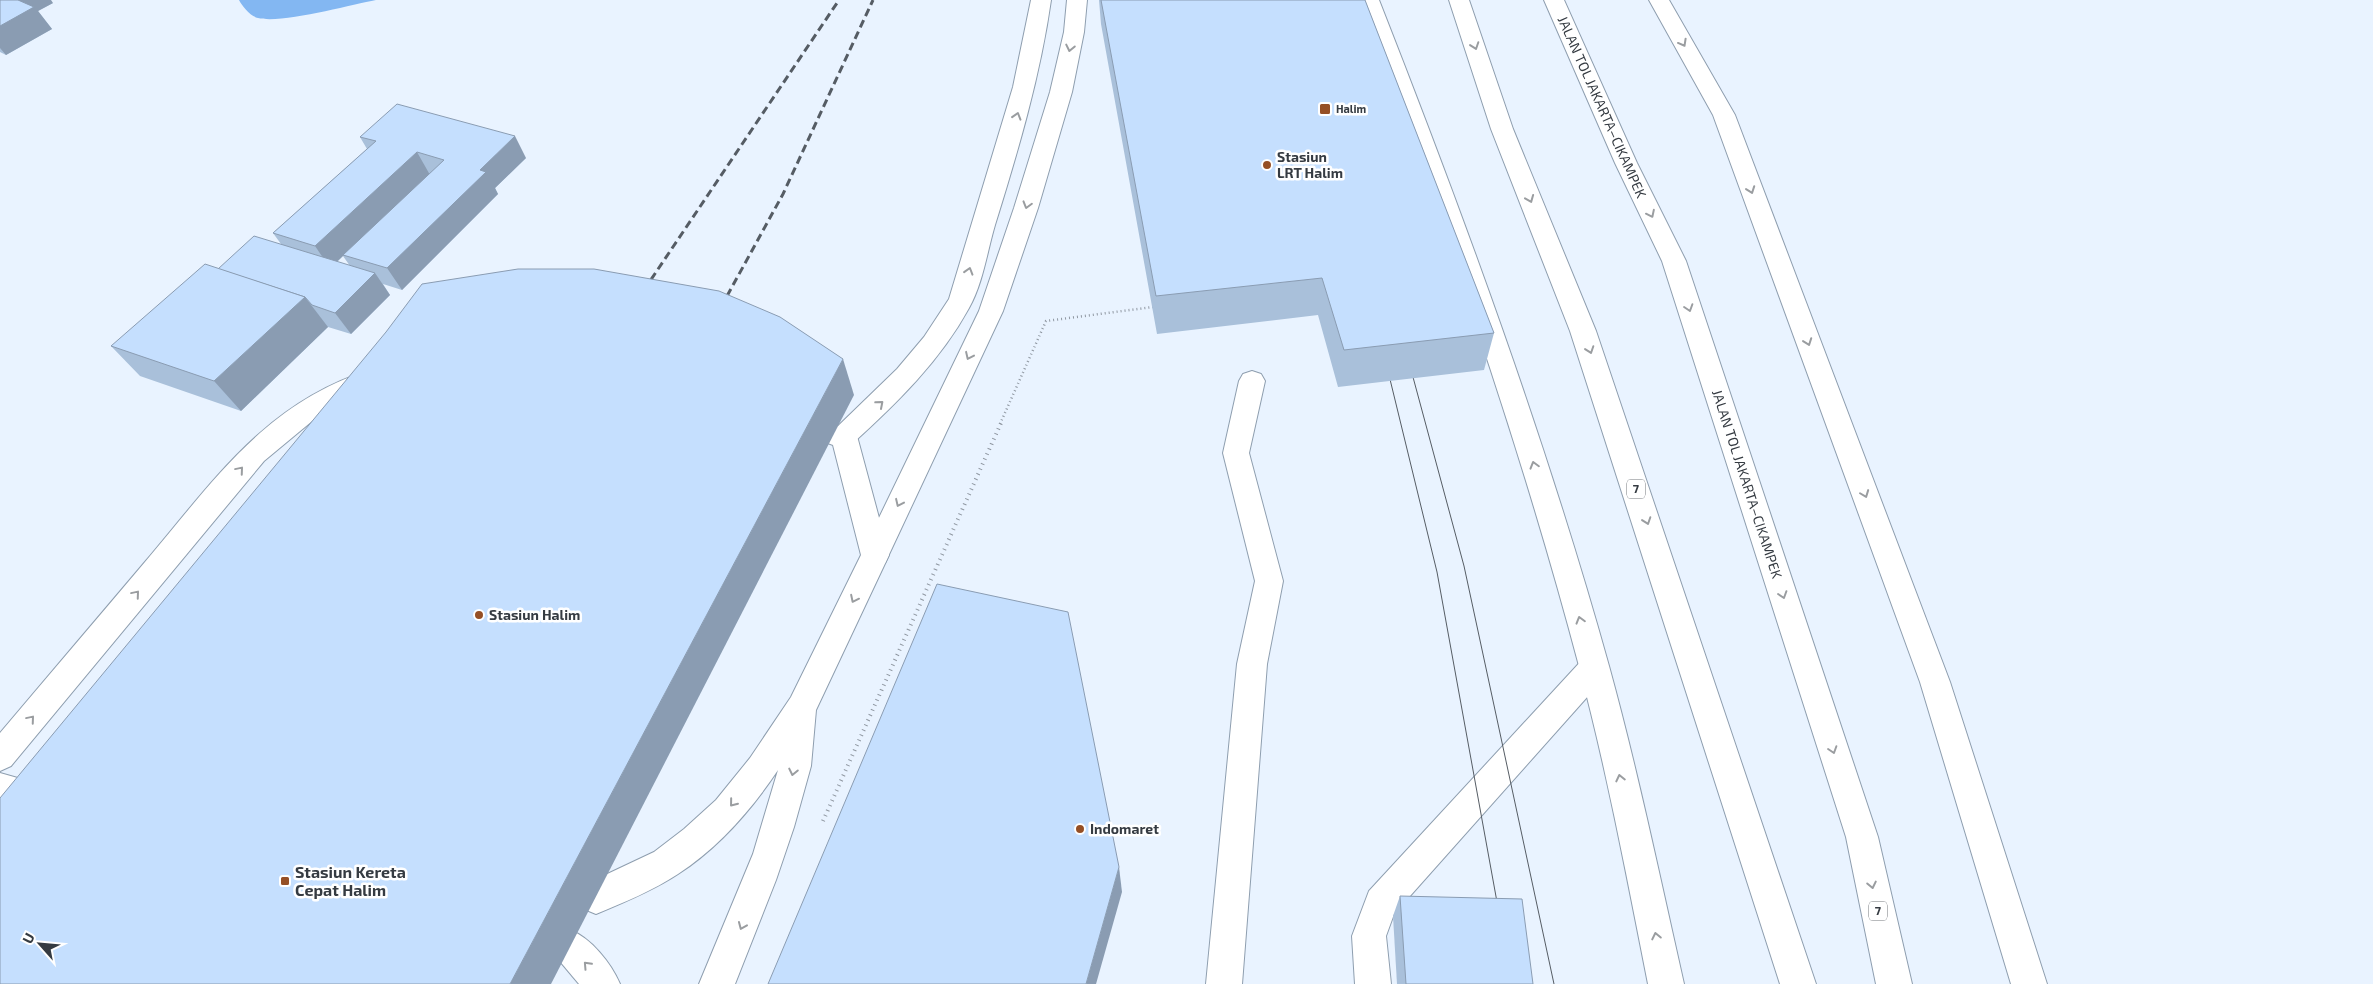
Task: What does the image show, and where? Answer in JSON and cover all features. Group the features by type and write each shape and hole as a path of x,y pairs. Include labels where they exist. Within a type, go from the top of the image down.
{"main road":[{"path":"875,555 839,435 893,392 922,360 959,304 1021,103 1037,31 1041,0"},
{"path":"596,897 666,862 696,840 727,811 761,768 802,707 991,310 1026,208 1061,92 1074,32 1077,0"},
{"path":"1369,0 1417,122 1476,285 1518,410 1594,668 1666,984"},
{"name":"7","path":"1459,0 1502,129 1583,331 1798,984"},
{"name":"JALAN TOL JAKARTA–CIKAMPEK","path":"1554,0 1626,163 1674,261 1862,837 1894,984"},
{"path":"1659,0 1724,115 1936,682 2029,984"},
{"path":"0,756 254,453 287,424 336,393 370,380 393,376"},
{"path":"1224,984 1252,664 1270,581 1236,453 1252,381"},
{"path":"1373,984 1369,936 1381,903 1594,668"},
{"path":"717,984 757,890 778,831 794,772 802,707"},
{"path":"0,788 66,804"},
{"path":"570,947 602,984"}],"path":[{"path":"819,830 1046,321 1153,307"}],"water":[{"path":"239,0 376,0 299,16 269,19 258,18 252,15"}],"building":[{"path":"0,0 18,0 34,7 0,26"},
{"name":"Stasiun LRT Halim","path":"1101,0 1365,0 1494,333 1344,350 1322,278 1156,296"},
{"path":"397,104 515,136 480,170 486,172 387,268 343,255 444,160 417,152 315,246 273,233 376,141 360,137"},
{"path":"254,236 375,273 335,313 312,305 305,297 218,269"},
{"path":"205,264 305,297 214,381 111,346"},
{"name":"Stasiun Halim","path":"518,269 594,269 719,291 780,317 843,359 510,984 0,984 0,798 386,332 422,284"},
{"path":"937,584 1068,612 1119,867 1086,984 768,984"},
{"path":"1400,896 1522,899 1533,984 1406,984"}],"tram line":[{"path":"1410,366 1464,566 1554,984"},
{"path":"1387,367 1437,572 1499,913"}],"railway":[{"path":"644,290 839,0"},
{"path":"721,307 783,194 873,0"}],"place":[{"name":"Halim","path":"1325,109"},
{"name":"Stasiun LRT Halim","path":"1267,165"},
{"name":"Stasiun Halim","path":"479,615"},
{"name":"Indomaret","path":"1080,829"},
{"name":"Stasiun Kereta Cepat Halim","path":"285,881"}]}
